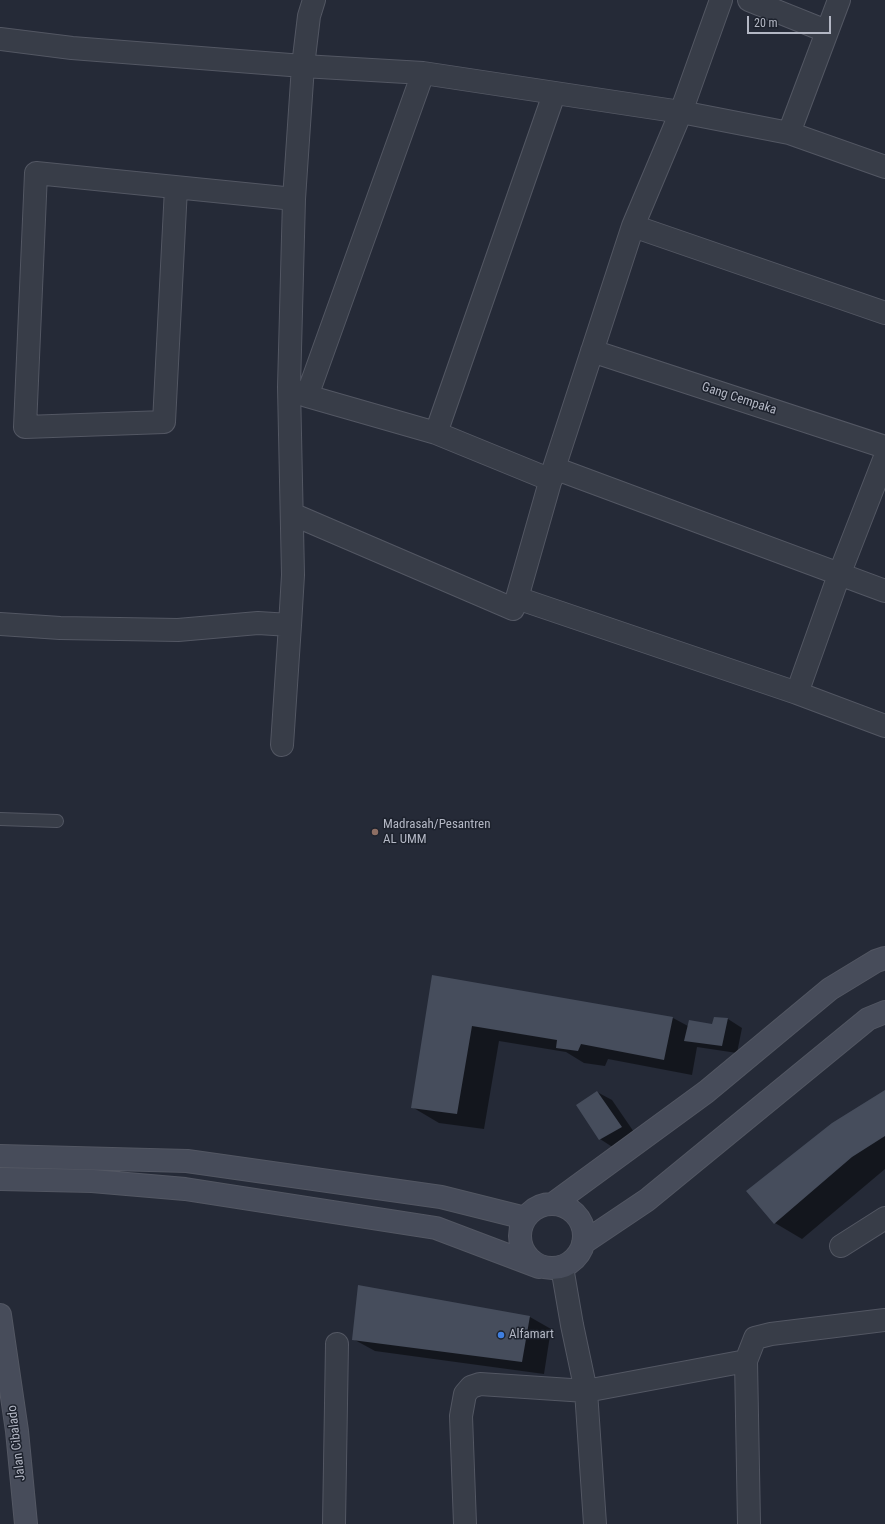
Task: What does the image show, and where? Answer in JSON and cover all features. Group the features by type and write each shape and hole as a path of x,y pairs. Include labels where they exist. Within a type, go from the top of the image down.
{"street":[{"path":"282,745 293,574 292,514 298,392 294,199 303,66 309,16 314,0"},
{"path":"292,514 513,609 552,474 633,226 681,112 721,0"},
{"path":"748,0 826,31"},
{"path":"789,133 826,31 839,0"},
{"path":"0,39 72,48 303,66 423,73 681,112 789,133 885,167"},
{"path":"298,392 423,73"},
{"path":"436,433 554,94"},
{"path":"176,188 164,422 25,427 36,173 294,199"},
{"path":"633,226 885,314"},
{"name":"Gang Cempaka","path":"592,351 885,447"},
{"path":"298,392 436,433 885,591"},
{"path":"797,693 839,575 885,457"},
{"path":"517,598 797,693 885,726"},
{"path":"0,624 60,628 178,630 258,623 290,625"},
{"path":"554,1204 706,1092 830,990 876,961 885,958"},
{"path":"583,1243 647,1200 868,1019 885,1012"},
{"path":"0,1156 187,1161 442,1197 525,1218"},
{"path":"0,1179 92,1181 185,1189 436,1228 539,1267 550,1269 562,1267 572,1262 579,1254 583,1243 584,1232 580,1222 574,1213 565,1207 554,1204 542,1206 532,1210 525,1218 520,1229 520,1240 523,1251 530,1260 539,1267"},
{"path":"841,1246 885,1218"},
{"path":"562,1267 572,1325 586,1391 595,1524"},
{"name":"Jalan Cibalado","path":"0,1315 17,1431 26,1524"},
{"path":"749,1524 746,1361 755,1338 771,1334 885,1320"},
{"path":"334,1524 337,1344"},
{"path":"465,1524 461,1416 465,1394 471,1387 480,1384 586,1391 746,1361"}],"lane":[{"path":"0,819 57,821"}],"building":[{"path":"432,975 673,1017 664,1060 581,1044 578,1051 556,1048 557,1040 472,1026 457,1114 411,1108"},
{"path":"714,1017 728,1018 722,1046 684,1041 689,1020 712,1024"},
{"path":"885,1090 885,1136 852,1157 774,1224 746,1191 832,1123"},
{"path":"597,1091 622,1127 599,1140 576,1105"},
{"path":"358,1285 530,1316 522,1362 352,1340"}],"place":[{"name":"Madrasah/Pesantren AL UMM","path":"375,832"},
{"name":"Alfamart","path":"501,1335"}]}
